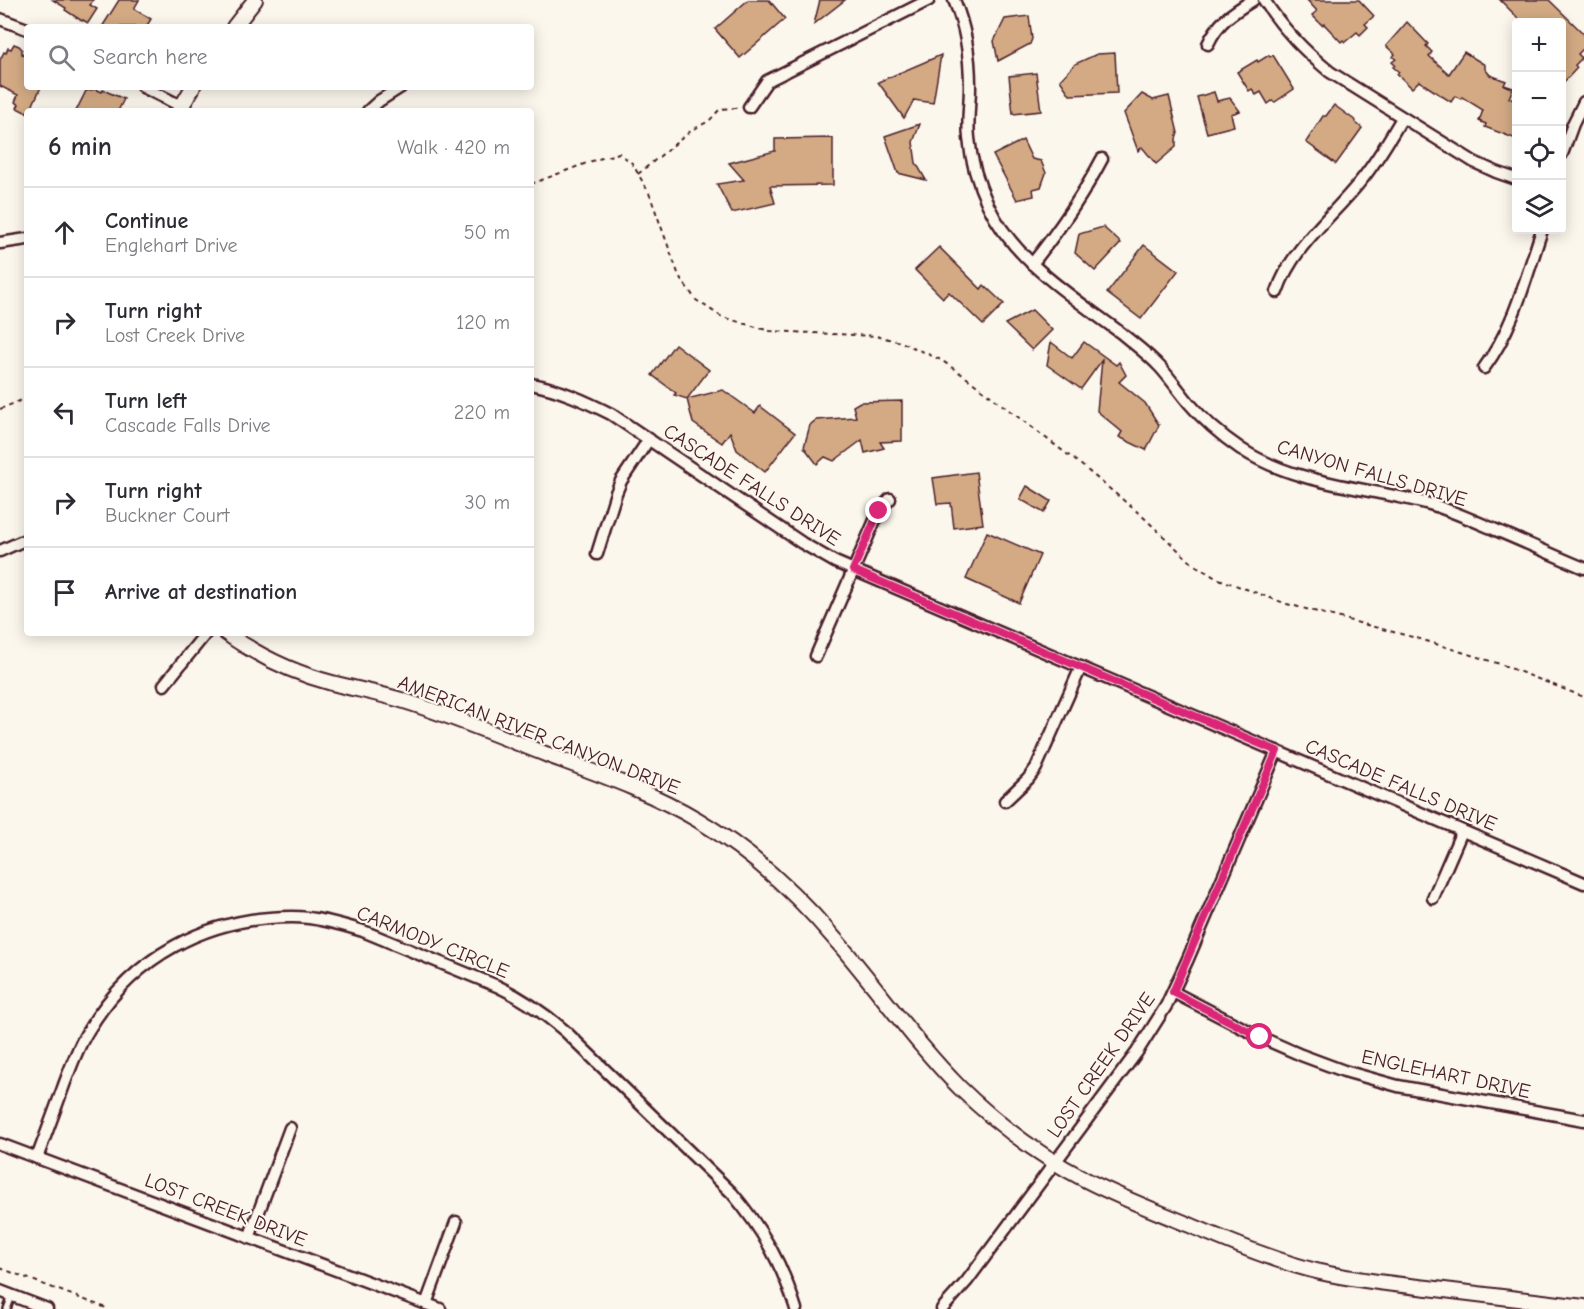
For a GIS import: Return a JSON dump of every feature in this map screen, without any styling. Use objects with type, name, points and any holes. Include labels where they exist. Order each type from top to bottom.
[{"type":"street","points":[[236,24],[255,0]]},
{"type":"street","points":[[749,107],[767,81],[929,0]]},
{"type":"street","name":"CANYON FALLS DRIVE","points":[[954,0],[966,38],[969,58],[968,119],[972,160],[981,189],[999,225],[1032,264],[1142,349],[1205,420],[1242,450],[1284,471],[1319,481],[1435,506],[1584,568]]},
{"type":"street","points":[[1208,44],[1218,26],[1252,0]]},
{"type":"street","points":[[1264,0],[1290,36],[1309,56],[1342,80],[1474,162],[1512,178]]},
{"type":"street","points":[[0,19],[24,28]]},
{"type":"street","points":[[148,90],[178,108]]},
{"type":"street","points":[[181,108],[191,90]]},
{"type":"street","points":[[371,108],[396,90]]},
{"type":"street","points":[[1566,143],[1584,102]]},
{"type":"street","points":[[1277,292],[1289,264],[1300,248],[1375,163],[1402,118]]},
{"type":"street","points":[[1032,264],[1060,230],[1102,159]]},
{"type":"street","points":[[1484,368],[1509,326],[1541,234]]},
{"type":"street","points":[[0,243],[24,239]]},
{"type":"street","name":"CASCADE FALLS DRIVE","points":[[534,385],[584,400],[611,414],[650,438],[802,543],[835,562],[1584,883]]},
{"type":"street","points":[[597,554],[621,481],[650,438]]},
{"type":"street","points":[[816,656],[879,511],[890,499]]},
{"type":"street","points":[[0,551],[24,540]]},
{"type":"street","points":[[164,685],[204,636]]},
{"type":"street","name":"AMERICAN RIVER CANYON DRIVE","points":[[230,636],[276,663],[297,672],[329,683],[398,699],[436,712],[634,788],[699,820],[751,856],[811,911],[960,1088],[1025,1143],[1087,1180],[1253,1252],[1322,1272],[1560,1307],[1584,1307]]},
{"type":"street","points":[[1005,801],[1036,768],[1081,667]]},
{"type":"street","name":"LOST CREEK DRIVE","points":[[947,1305],[1137,1052],[1173,992],[1277,751]]},
{"type":"street","points":[[1433,898],[1462,831]]},
{"type":"street","name":"CARMODY CIRCLE","points":[[37,1158],[86,1033],[99,1013],[130,977],[168,949],[189,938],[234,922],[258,918],[317,919],[363,931],[497,986],[544,1014],[565,1031],[750,1214],[774,1253],[789,1286],[796,1309]]},
{"type":"street","name":"ENGLEHART DRIVE","points":[[1173,992],[1260,1037],[1344,1071],[1398,1086],[1584,1120]]},
{"type":"street","points":[[249,1238],[290,1128]]},
{"type":"street","name":"LOST CREEK DRIVE","points":[[0,1144],[440,1309]]},
{"type":"street","points":[[426,1304],[456,1222]]},
{"type":"street","points":[[0,1291],[47,1309]]},
{"type":"street","points":[[947,1305],[959,1309]]},
{"type":"lane","points":[[7,1309],[12,1296]]},
{"type":"path","points":[[637,175],[684,136],[709,121],[720,109],[749,107]]},
{"type":"path","points":[[534,183],[619,153],[632,163],[649,193],[679,276],[696,300],[722,317],[770,331],[876,336],[901,342],[941,360],[963,375],[1080,464],[1141,515],[1192,564],[1216,578],[1287,604],[1420,639],[1500,664],[1584,697]]},
{"type":"path","points":[[0,409],[24,399]]},
{"type":"path","points":[[0,1268],[110,1309]]},
{"type":"building","points":[[53,0],[93,0],[90,5],[97,9],[88,23]]},
{"type":"building","points":[[119,0],[139,0],[134,9],[151,19],[148,24],[104,24]]},
{"type":"building","points":[[748,0],[769,0],[785,19],[740,58],[715,29]]},
{"type":"building","points":[[820,0],[845,0],[814,24]]},
{"type":"building","points":[[1307,0],[1359,0],[1374,16],[1365,24],[1368,27],[1360,35],[1357,32],[1345,42],[1343,40],[1341,42],[1312,15],[1317,11]]},
{"type":"building","points":[[1500,0],[1549,0],[1584,34],[1584,48],[1578,54],[1582,58],[1575,65],[1577,68],[1566,80],[1566,18],[1518,18]]},
{"type":"building","points":[[1029,16],[1032,39],[1030,44],[998,61],[994,41],[1005,19]]},
{"type":"building","points":[[1407,22],[1428,44],[1426,46],[1432,52],[1429,56],[1449,74],[1464,52],[1485,65],[1490,75],[1506,81],[1504,85],[1512,88],[1509,98],[1512,99],[1512,137],[1485,127],[1486,124],[1479,121],[1483,110],[1462,97],[1461,99],[1455,96],[1451,102],[1419,81],[1412,88],[1397,74],[1399,72],[1393,67],[1395,65],[1392,62],[1396,59],[1393,57],[1395,54],[1386,46]]},
{"type":"building","points":[[14,44],[19,46],[24,55],[24,90],[40,90],[31,108],[24,108],[24,112],[17,108],[19,104],[15,102],[18,95],[0,86],[0,60],[8,48],[11,49]]},
{"type":"building","points":[[1115,53],[1117,93],[1070,95],[1060,80],[1075,64],[1097,54]]},
{"type":"building","points":[[941,55],[933,103],[914,100],[904,118],[878,82]]},
{"type":"building","points":[[1269,55],[1270,57],[1273,55],[1294,89],[1268,104],[1261,92],[1256,95],[1252,89],[1249,91],[1237,72]]},
{"type":"building","points":[[1036,73],[1041,111],[1013,114],[1009,76]]},
{"type":"building","points":[[103,90],[124,99],[120,108],[78,108],[86,91],[102,92]]},
{"type":"building","points":[[1214,92],[1217,101],[1230,98],[1240,111],[1231,114],[1234,126],[1207,133],[1197,97]]},
{"type":"building","points":[[1142,94],[1153,100],[1169,96],[1178,133],[1176,147],[1156,164],[1142,147],[1138,151],[1124,113]]},
{"type":"building","points":[[1334,105],[1362,128],[1336,164],[1306,142],[1323,116],[1326,116]]},
{"type":"building","points":[[920,124],[913,142],[916,163],[926,180],[898,173],[885,136]]},
{"type":"building","points":[[833,138],[833,185],[770,186],[775,203],[732,213],[717,184],[744,180],[729,163],[775,151],[775,139]]},
{"type":"building","points":[[1023,140],[1032,159],[1041,161],[1046,173],[1041,187],[1033,189],[1034,196],[1017,200],[993,155]]},
{"type":"building","points":[[1103,227],[1121,243],[1095,271],[1075,253],[1079,234]]},
{"type":"building","points":[[1144,245],[1178,271],[1141,319],[1107,293]]},
{"type":"building","points":[[939,247],[981,289],[984,285],[1004,304],[983,325],[949,292],[943,298],[915,270]]},
{"type":"building","points":[[1032,310],[1052,330],[1032,350],[1005,324]]},
{"type":"building","points":[[1051,342],[1072,358],[1084,342],[1116,365],[1119,362],[1126,375],[1119,382],[1145,403],[1159,425],[1146,450],[1119,437],[1122,432],[1097,411],[1102,360],[1081,389],[1047,365]]},
{"type":"building","points":[[675,344],[709,370],[687,399],[674,395],[676,393],[652,375]]},
{"type":"building","points":[[723,390],[755,413],[760,406],[795,433],[765,472],[737,450],[730,432],[722,443],[693,423],[687,399]]},
{"type":"building","points":[[902,401],[902,441],[880,442],[884,448],[865,453],[862,440],[834,461],[825,457],[817,464],[804,447],[810,425],[816,420],[856,417],[853,406],[860,402]]},
{"type":"building","points":[[976,472],[983,524],[954,528],[951,503],[937,504],[933,478]]},
{"type":"building","points":[[1027,486],[1051,501],[1044,513],[1020,499]]},
{"type":"building","points":[[987,532],[1040,555],[1019,603],[966,579]]},
{"type":"route","points":[[879,511],[853,570],[1277,751],[1173,992],[1260,1037]]}]
